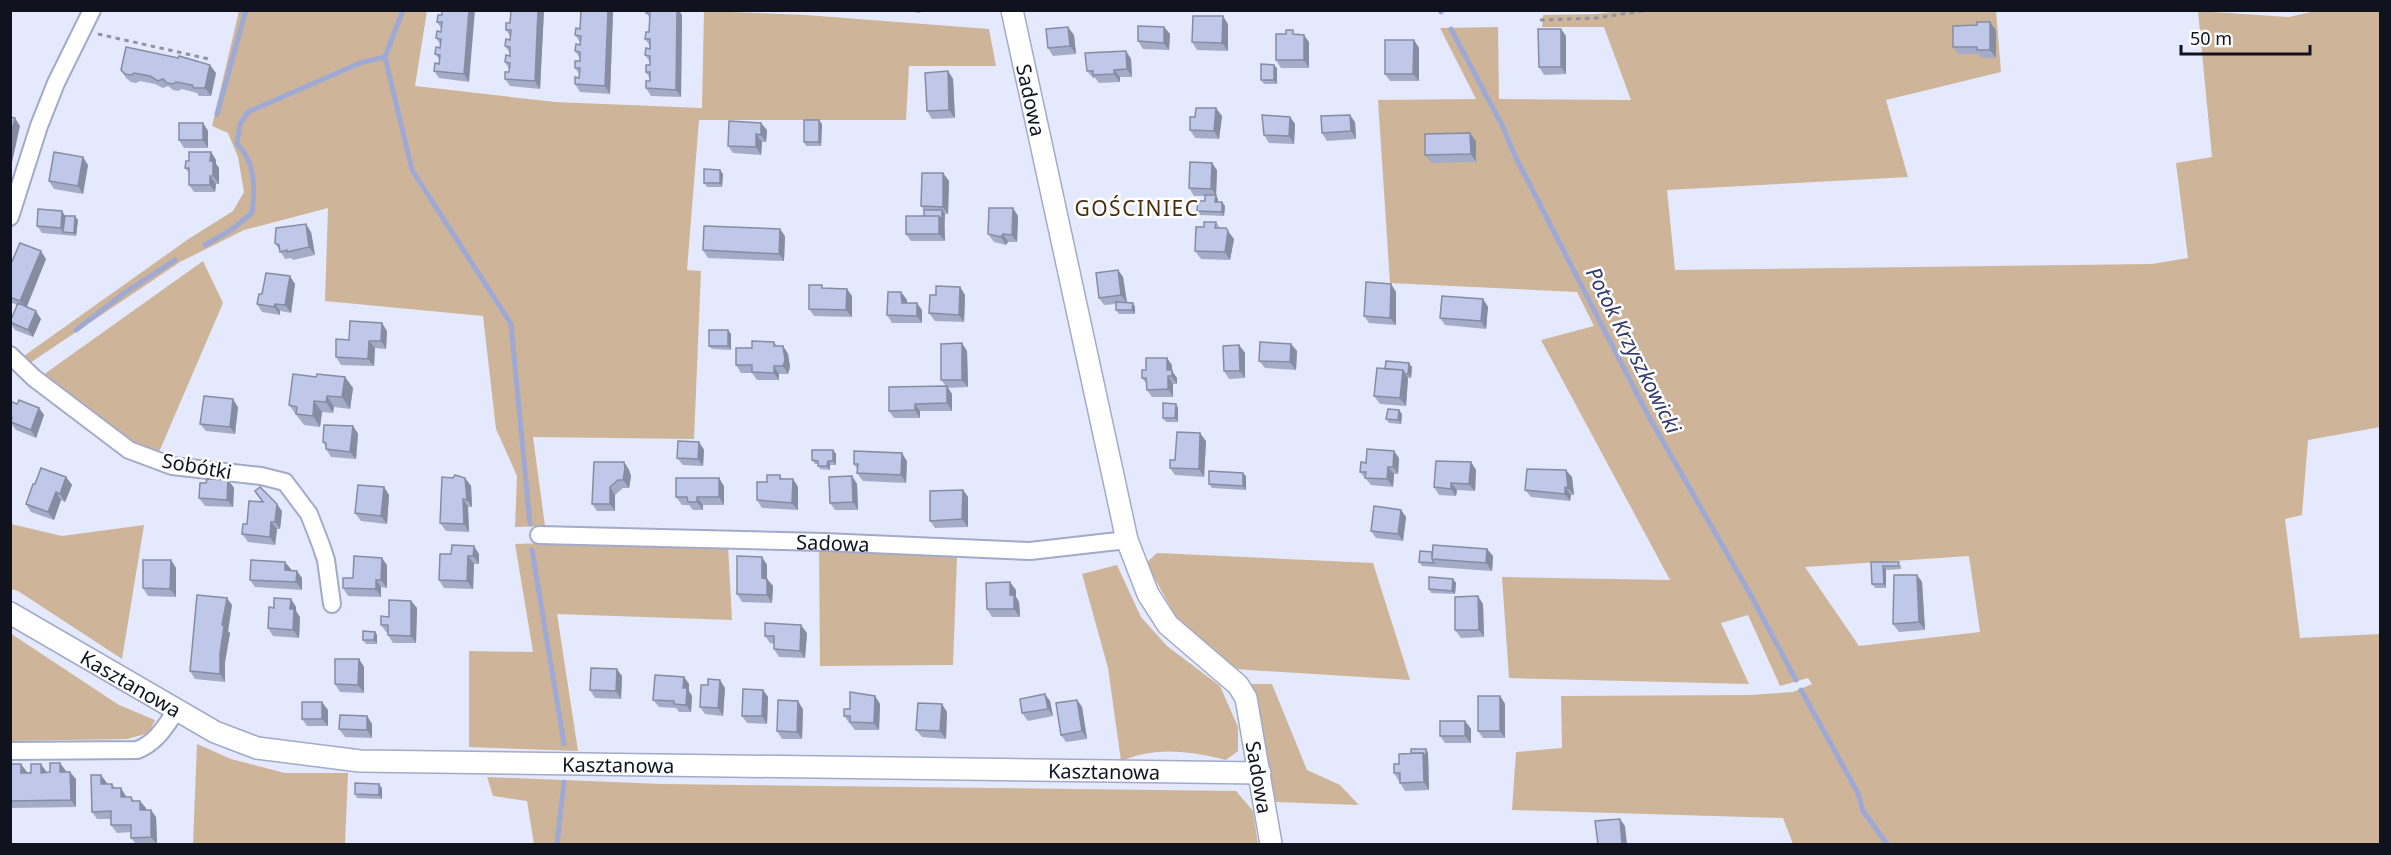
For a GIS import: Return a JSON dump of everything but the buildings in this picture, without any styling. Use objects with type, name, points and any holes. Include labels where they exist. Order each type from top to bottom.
[{"type":"street","points":[[10,218],[43,115],[92,10]]},
{"type":"street","name":"Sadowa","points":[[1012,10],[1127,540],[1148,594],[1168,625],[1238,685],[1246,698],[1271,844]]},
{"type":"street","name":"Sobótki","points":[[10,355],[34,378],[129,450],[172,466],[261,476],[285,482],[309,514],[321,545],[326,560],[332,604]]},
{"type":"street","name":"Sadowa","points":[[539,535],[757,540],[1030,551],[1127,540]]},
{"type":"street","name":"Kasztanowa","points":[[10,613],[176,711],[215,732],[257,748],[360,761],[1260,773]]},
{"type":"street","points":[[10,751],[137,750],[148,746],[156,739],[176,711]]},
{"type":"path","points":[[1540,20],[1596,18],[1649,10]]},
{"type":"path","points":[[82,31],[209,59]]},
{"type":"shaded area","points":[[1626,10],[2000,11],[1996,11],[2001,72],[1886,100],[1908,177],[1667,190],[1675,270],[2152,264],[2188,258],[2176,163],[2212,157],[2198,11],[2289,17],[2315,11],[2380,11],[2380,427],[2308,440],[2302,515],[2285,519],[2300,638],[2380,634],[2380,844],[1793,844],[1783,818],[1512,810],[1516,752],[1562,748],[1561,696],[1749,695],[1793,692],[1812,684],[1808,678],[1780,686],[1748,615],[1721,623],[1749,684],[1509,678],[1502,577],[1670,580],[1541,340],[1594,326],[1577,292],[1390,283],[1378,100],[1476,99],[1440,28],[1498,27],[1499,99],[1631,100],[1604,27],[1542,27],[1543,15],[1596,14]],"holes":[[[1969,556],[1980,632],[1859,646],[1805,567]]]},
{"type":"shaded area","points":[[239,11],[427,11],[415,86],[555,102],[702,108],[704,11],[806,15],[989,29],[996,66],[909,66],[906,120],[699,120],[687,270],[701,271],[694,439],[533,437],[545,526],[515,527],[517,476],[496,429],[483,316],[325,301],[328,208],[244,230],[180,262],[30,363],[21,358],[187,240],[233,211],[244,192],[238,157],[228,133],[212,126]]},
{"type":"shaded area","points":[[203,261],[223,303],[159,452],[132,441],[43,375]]},
{"type":"shaded area","points":[[11,524],[62,536],[144,525],[122,659],[18,591],[11,589]]},
{"type":"shaded area","points":[[515,544],[728,546],[732,620],[557,614],[578,751],[469,747],[469,651],[533,652]]},
{"type":"shaded area","points":[[819,550],[957,557],[953,665],[820,666]]},
{"type":"shaded area","points":[[1157,553],[1373,563],[1410,680],[1234,669],[1180,624],[1146,563]]},
{"type":"shaded area","points":[[1117,565],[1141,617],[1167,646],[1220,686],[1238,727],[1238,751],[1226,760],[1187,752],[1160,752],[1134,756],[1121,761],[1108,668],[1082,574]]},
{"type":"shaded area","points":[[10,633],[119,705],[155,720],[149,733],[127,739],[11,741]]},
{"type":"shaded area","points":[[1248,684],[1272,684],[1307,770],[1340,785],[1359,805],[1275,802],[1266,750]]},
{"type":"shaded area","points":[[197,744],[231,759],[285,773],[348,773],[345,844],[193,844]]},
{"type":"shaded area","points":[[487,777],[662,784],[1236,791],[1253,811],[1258,844],[534,844],[527,801],[493,796]]},
{"type":"waterway","points":[[217,114],[246,10]]},
{"type":"waterway","points":[[403,10],[385,57],[412,170],[511,324],[530,524]]},
{"type":"waterway","name":"Potok Krzyszkowicki","points":[[1451,29],[1649,417],[1749,592],[1796,680]]},
{"type":"waterway","points":[[205,245],[231,230],[252,213],[253,176],[248,159],[237,144],[240,124],[248,112],[360,63],[385,57]]},
{"type":"waterway","points":[[76,330],[123,294],[175,260]]},
{"type":"waterway","points":[[532,550],[564,744]]},
{"type":"waterway","name":"Potok Krzyszkowicki","points":[[1801,690],[1858,793],[1863,811],[1887,844]]},
{"type":"waterway","points":[[557,844],[564,782]]},
{"type":"district","name":"GOŚCINIEC","points":[[1137,208]]}]
